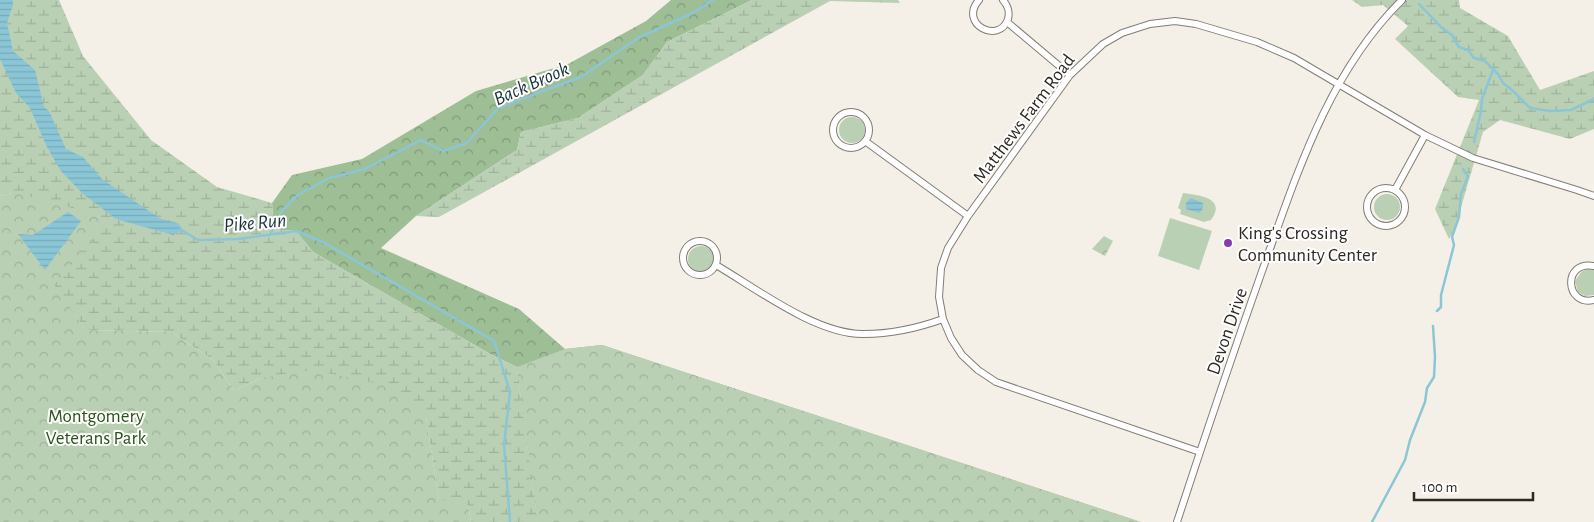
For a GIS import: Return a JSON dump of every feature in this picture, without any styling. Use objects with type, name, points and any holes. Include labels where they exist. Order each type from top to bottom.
[{"type":"street","points":[[979,0],[973,14],[978,25],[987,31],[999,30],[1007,22],[1009,10],[1003,0]]},
{"type":"street","name":"Devon Drive","points":[[1177,522],[1253,297],[1307,147],[1338,84],[1370,38],[1402,0]]},
{"type":"street","name":"Matthews Farm Road","points":[[1200,452],[1008,388],[996,382],[978,370],[962,355],[950,338],[943,319],[939,297],[941,268],[948,248],[968,216],[1070,75],[1103,44],[1122,33],[1150,24],[1175,21],[1196,24],[1273,48],[1294,58],[1425,136],[1473,158],[1594,196]]},
{"type":"street","points":[[1007,22],[1070,75]]},
{"type":"street","points":[[848,112],[860,114],[868,123],[869,129],[865,141],[856,147],[844,147],[839,144],[835,139],[832,128],[837,118],[848,112]]},
{"type":"street","points":[[1395,190],[1425,136]]},
{"type":"street","points":[[865,141],[968,216]]},
{"type":"street","points":[[1381,189],[1395,190],[1402,198],[1404,204],[1403,215],[1394,224],[1377,223],[1369,214],[1368,202],[1371,196],[1381,189]]},
{"type":"street","points":[[704,241],[714,248],[717,253],[716,265],[714,269],[704,275],[694,274],[689,271],[684,262],[684,251],[693,243],[704,241]]},
{"type":"street","points":[[716,265],[804,318],[827,328],[864,334],[901,331],[943,319]]},
{"type":"street","points":[[1594,266],[1588,265],[1577,269],[1570,284],[1575,295],[1579,298],[1585,301],[1594,300]]},
{"type":"green space","points":[[0,0],[59,0],[83,56],[151,140],[217,187],[272,203],[274,229],[296,231],[313,252],[490,354],[517,367],[538,522],[471,522],[468,505],[439,501],[426,417],[261,378],[234,391],[213,360],[171,332],[86,330],[53,285],[12,193],[0,196]]},
{"type":"green space","points":[[671,0],[752,0],[667,42],[643,75],[578,118],[521,132],[517,150],[416,216],[381,248],[519,309],[565,349],[602,345],[1141,522],[538,522],[517,367],[490,354],[313,252],[296,231],[274,229],[272,203],[292,175],[362,159],[476,91],[568,64],[646,21]]},
{"type":"green space","points":[[752,0],[898,0],[900,3],[830,1],[439,217],[416,216],[517,150],[521,132],[578,118],[643,75],[667,42]]},
{"type":"green space","points":[[1352,0],[1459,0],[1460,8],[1508,36],[1540,90],[1594,71],[1594,129],[1570,139],[1500,120],[1483,132],[1455,228],[1449,239],[1435,209],[1479,100],[1458,97],[1395,39],[1408,26],[1383,5],[1362,7]]},
{"type":"green space","points":[[852,117],[862,120],[865,130],[862,140],[852,143],[842,140],[839,130],[842,120]]},
{"type":"green space","name":"Montgomery Veterans Park","points":[[12,193],[53,201],[110,222],[54,285],[86,330],[171,332],[213,360],[234,391],[261,378],[312,370],[395,387],[426,417],[439,500],[468,505],[471,522],[0,522],[0,196]]},
{"type":"green space","points":[[1183,193],[1203,197],[1213,202],[1216,207],[1211,220],[1204,222],[1180,214],[1181,210],[1178,208]]},
{"type":"green space","points":[[1387,194],[1397,197],[1400,207],[1397,217],[1387,220],[1377,217],[1374,207],[1377,197]]},
{"type":"green space","points":[[1170,218],[1212,231],[1199,270],[1158,256]]},
{"type":"green space","points":[[1104,236],[1113,241],[1105,256],[1092,249]]},
{"type":"green space","points":[[701,246],[710,250],[714,259],[710,268],[701,272],[692,268],[688,259],[692,250]]},
{"type":"green space","points":[[1594,270],[1594,295],[1585,296],[1578,292],[1575,281],[1582,271]]},
{"type":"green space","points":[[602,345],[1141,522],[538,522],[517,367],[565,349]]},
{"type":"water","points":[[0,0],[13,0],[7,23],[13,51],[35,70],[44,107],[49,111],[66,149],[83,157],[102,179],[161,219],[178,223],[183,230],[173,235],[116,219],[83,194],[61,171],[47,147],[30,108],[16,93],[0,59]]},
{"type":"water","points":[[1191,198],[1203,203],[1200,213],[1186,209],[1186,203]]},
{"type":"water","points":[[68,212],[81,221],[45,270],[18,234],[33,235]]},
{"type":"waterway","name":"Back Brook","points":[[270,235],[281,212],[298,195],[329,178],[365,169],[421,140],[443,151],[467,143],[498,108],[581,77],[638,38],[693,13],[713,0]]},
{"type":"waterway","points":[[1419,4],[1442,28],[1452,35],[1459,47],[1468,50],[1474,58],[1485,61],[1498,74],[1503,83],[1530,108],[1550,111],[1571,110],[1594,99]]},
{"type":"waterway","points":[[1474,142],[1482,99],[1493,70]]},
{"type":"waterway","points":[[1437,311],[1441,307],[1441,295],[1454,245],[1452,237],[1459,217],[1461,194],[1468,176],[1463,169]]},
{"type":"waterway","name":"Pike Run","points":[[180,229],[198,240],[238,239],[296,231],[323,242],[494,341],[510,392],[504,445],[510,522]]},
{"type":"waterway","points":[[1372,522],[1405,460],[1410,440],[1425,402],[1427,388],[1434,377],[1433,326]]},
{"type":"place","name":"King's Crossing Community Center","points":[[1228,243]]}]
